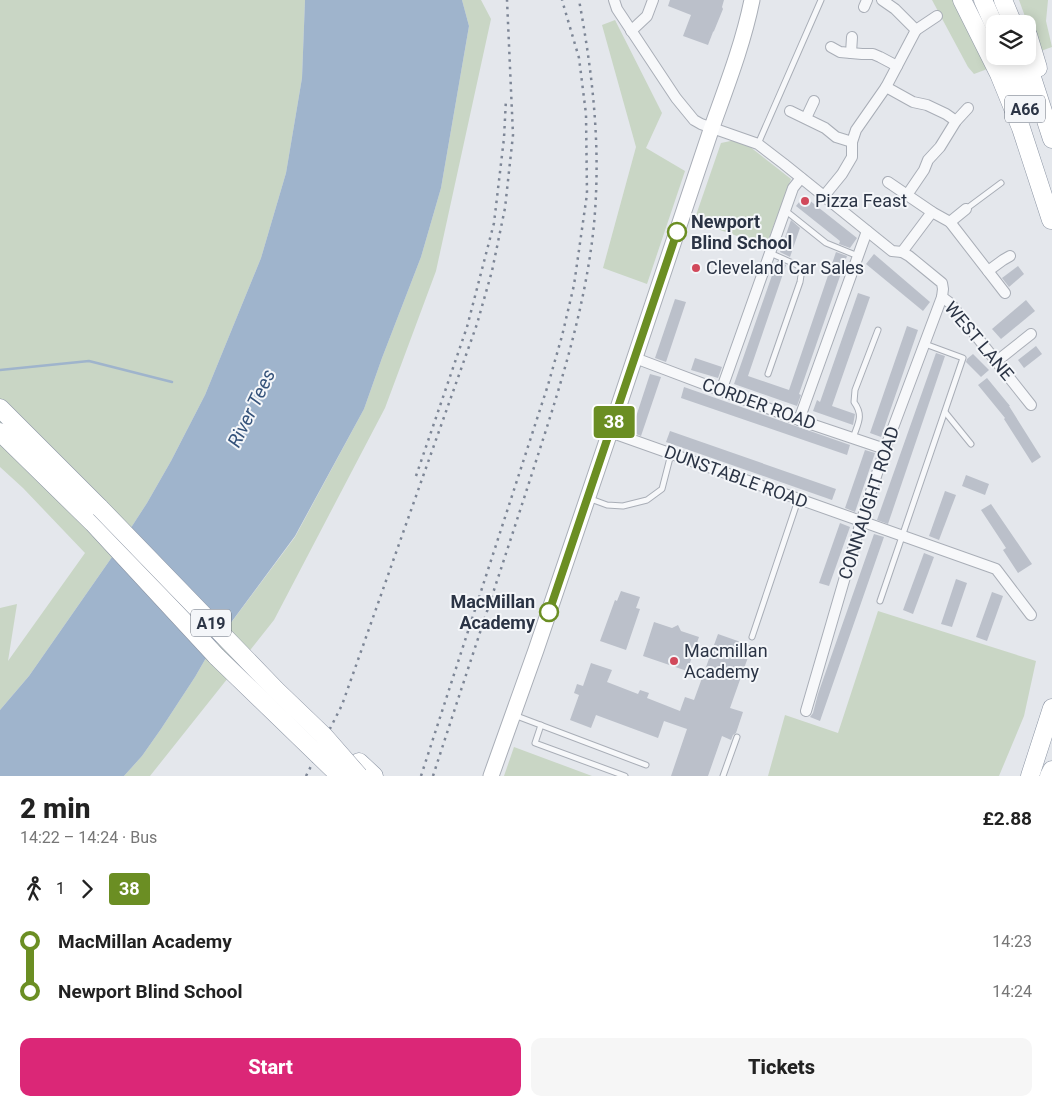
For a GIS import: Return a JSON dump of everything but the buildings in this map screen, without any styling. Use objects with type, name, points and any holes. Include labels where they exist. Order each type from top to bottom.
[{"type":"highway","points":[[962,0],[999,74],[1021,128],[1051,223]]},
{"type":"highway","points":[[983,0],[990,15]]},
{"type":"highway","points":[[1002,0],[1008,15]]},
{"type":"highway","points":[[1015,0],[1021,15]]},
{"type":"highway","name":"A66","points":[[1036,62],[1052,116]]},
{"type":"highway","name":"A66","points":[[1010,65],[1027,114],[1040,164],[1051,223]]},
{"type":"highway","name":"A66","points":[[1028,65],[1052,139]]},
{"type":"highway","name":"A19","points":[[0,408],[100,508],[276,690],[324,736],[359,776]]},
{"type":"highway","name":"A19","points":[[0,432],[93,523],[217,657],[340,776]]},
{"type":"highway","points":[[1026,776],[1033,768],[1052,708]]},
{"type":"highway","points":[[324,736],[359,762],[374,776]]},
{"type":"highway","points":[[1049,776],[1052,770]]},
{"type":"main road","points":[[491,776],[588,498],[732,72],[752,0]]},
{"type":"street","name":"WEST LANE","points":[[614,0],[617,9],[631,31],[676,98],[694,120],[758,144],[892,251],[902,252],[942,282],[942,297],[950,303],[1031,405]]},
{"type":"street","points":[[631,31],[647,16],[653,0]]},
{"type":"street","points":[[882,0],[895,9],[916,30]]},
{"type":"street","points":[[824,196],[842,174],[852,157],[852,142],[856,130],[886,87],[916,30],[937,16]]},
{"type":"street","points":[[851,53],[852,36]]},
{"type":"street","points":[[830,47],[840,52],[873,54],[897,66]]},
{"type":"street","points":[[886,87],[913,102],[927,105],[946,114],[956,121]]},
{"type":"street","points":[[806,118],[814,102]]},
{"type":"street","points":[[907,196],[924,170],[928,160],[940,148],[956,121],[968,108]]},
{"type":"street","points":[[790,111],[825,128],[836,137],[852,142]]},
{"type":"street","points":[[721,391],[793,188],[801,178]]},
{"type":"street","points":[[888,182],[950,222],[1005,293]]},
{"type":"street","points":[[950,222],[966,210]]},
{"type":"street","points":[[902,252],[932,212]]},
{"type":"street","points":[[799,420],[867,231]]},
{"type":"street","points":[[988,271],[1010,256]]},
{"type":"street","name":"CONNAUGHT ROAD","points":[[806,711],[861,522],[885,449],[942,297]]},
{"type":"street","points":[[997,361],[1031,334]]},
{"type":"street","name":"CORDER ROAD","points":[[635,358],[799,420],[885,449]]},
{"type":"street","name":"DUNSTABLE ROAD","points":[[610,432],[996,569],[1031,615]]},
{"type":"lane","points":[[758,144],[821,0]]},
{"type":"lane","points":[[966,210],[1001,183]]},
{"type":"lane","points":[[785,210],[826,243],[858,256]]},
{"type":"lane","points":[[768,374],[800,282],[802,269],[770,253]]},
{"type":"lane","points":[[853,438],[860,419],[860,411],[854,402],[856,390],[878,330]]},
{"type":"lane","points":[[880,601],[963,358],[925,344]]},
{"type":"lane","points":[[945,412],[971,444]]},
{"type":"lane","points":[[588,498],[607,505],[623,506],[646,500],[662,489],[671,454]]},
{"type":"lane","points":[[752,637],[798,500]]},
{"type":"lane","points":[[513,715],[646,765]]},
{"type":"lane","points":[[541,725],[535,743],[625,776]]},
{"type":"lane","points":[[723,776],[737,737]]},
{"type":"green space","points":[[0,0],[305,0],[302,78],[286,173],[261,258],[205,395],[147,503],[112,557],[29,676],[0,710],[0,608],[17,604],[8,661],[85,553],[23,488],[0,467]]},
{"type":"green space","points":[[462,0],[481,0],[491,19],[436,271],[385,408],[274,620],[150,776],[124,776],[142,756],[195,677],[210,651],[295,537],[364,409],[421,257],[441,188],[469,26]]},
{"type":"green space","points":[[932,0],[958,0],[986,60],[986,65],[989,65],[990,68],[974,74],[968,67]]},
{"type":"green space","points":[[1019,0],[1048,0],[1046,21],[1052,47],[1038,52],[1036,47],[1036,15],[1024,15]]},
{"type":"green space","points":[[615,20],[662,113],[646,148],[685,171],[647,284],[603,268],[636,147],[602,25]]},
{"type":"green space","points":[[740,139],[791,179],[766,246],[694,221],[721,143]]},
{"type":"green space","points":[[878,611],[1036,661],[1024,716],[999,776],[768,776],[785,715],[838,733]]},
{"type":"green space","points":[[514,747],[592,776],[504,776]]},
{"type":"water","name":"River Tees","points":[[305,0],[462,0],[469,26],[441,188],[421,257],[364,409],[295,536],[210,651],[195,677],[142,756],[124,776],[0,776],[0,710],[29,676],[112,557],[147,503],[205,395],[261,258],[286,173],[302,78]]},
{"type":"waterway","points":[[0,370],[89,361],[172,382]]},
{"type":"railway","points":[[306,776],[342,705],[477,324],[492,271],[505,208],[513,135],[507,0]]},
{"type":"railway","points":[[421,776],[548,385],[574,285],[587,194],[586,114],[579,58],[562,0]]},
{"type":"railway","points":[[433,776],[548,424],[568,358],[584,292],[594,224],[597,167],[592,84],[579,0]]},
{"type":"railway","points":[[416,476],[467,327],[494,223],[504,138],[506,99]]},
{"type":"bus line","name":"38","points":[[549,612],[677,232]]},
{"type":"place","name":"Pizza Feast","points":[[805,201]]},
{"type":"place","name":"Newport Blind School","points":[[677,232]]},
{"type":"place","name":"Cleveland Car Sales","points":[[696,268]]},
{"type":"place","name":"MacMillan Academy","points":[[549,612]]},
{"type":"place","name":"Macmillan Academy","points":[[674,661]]}]
